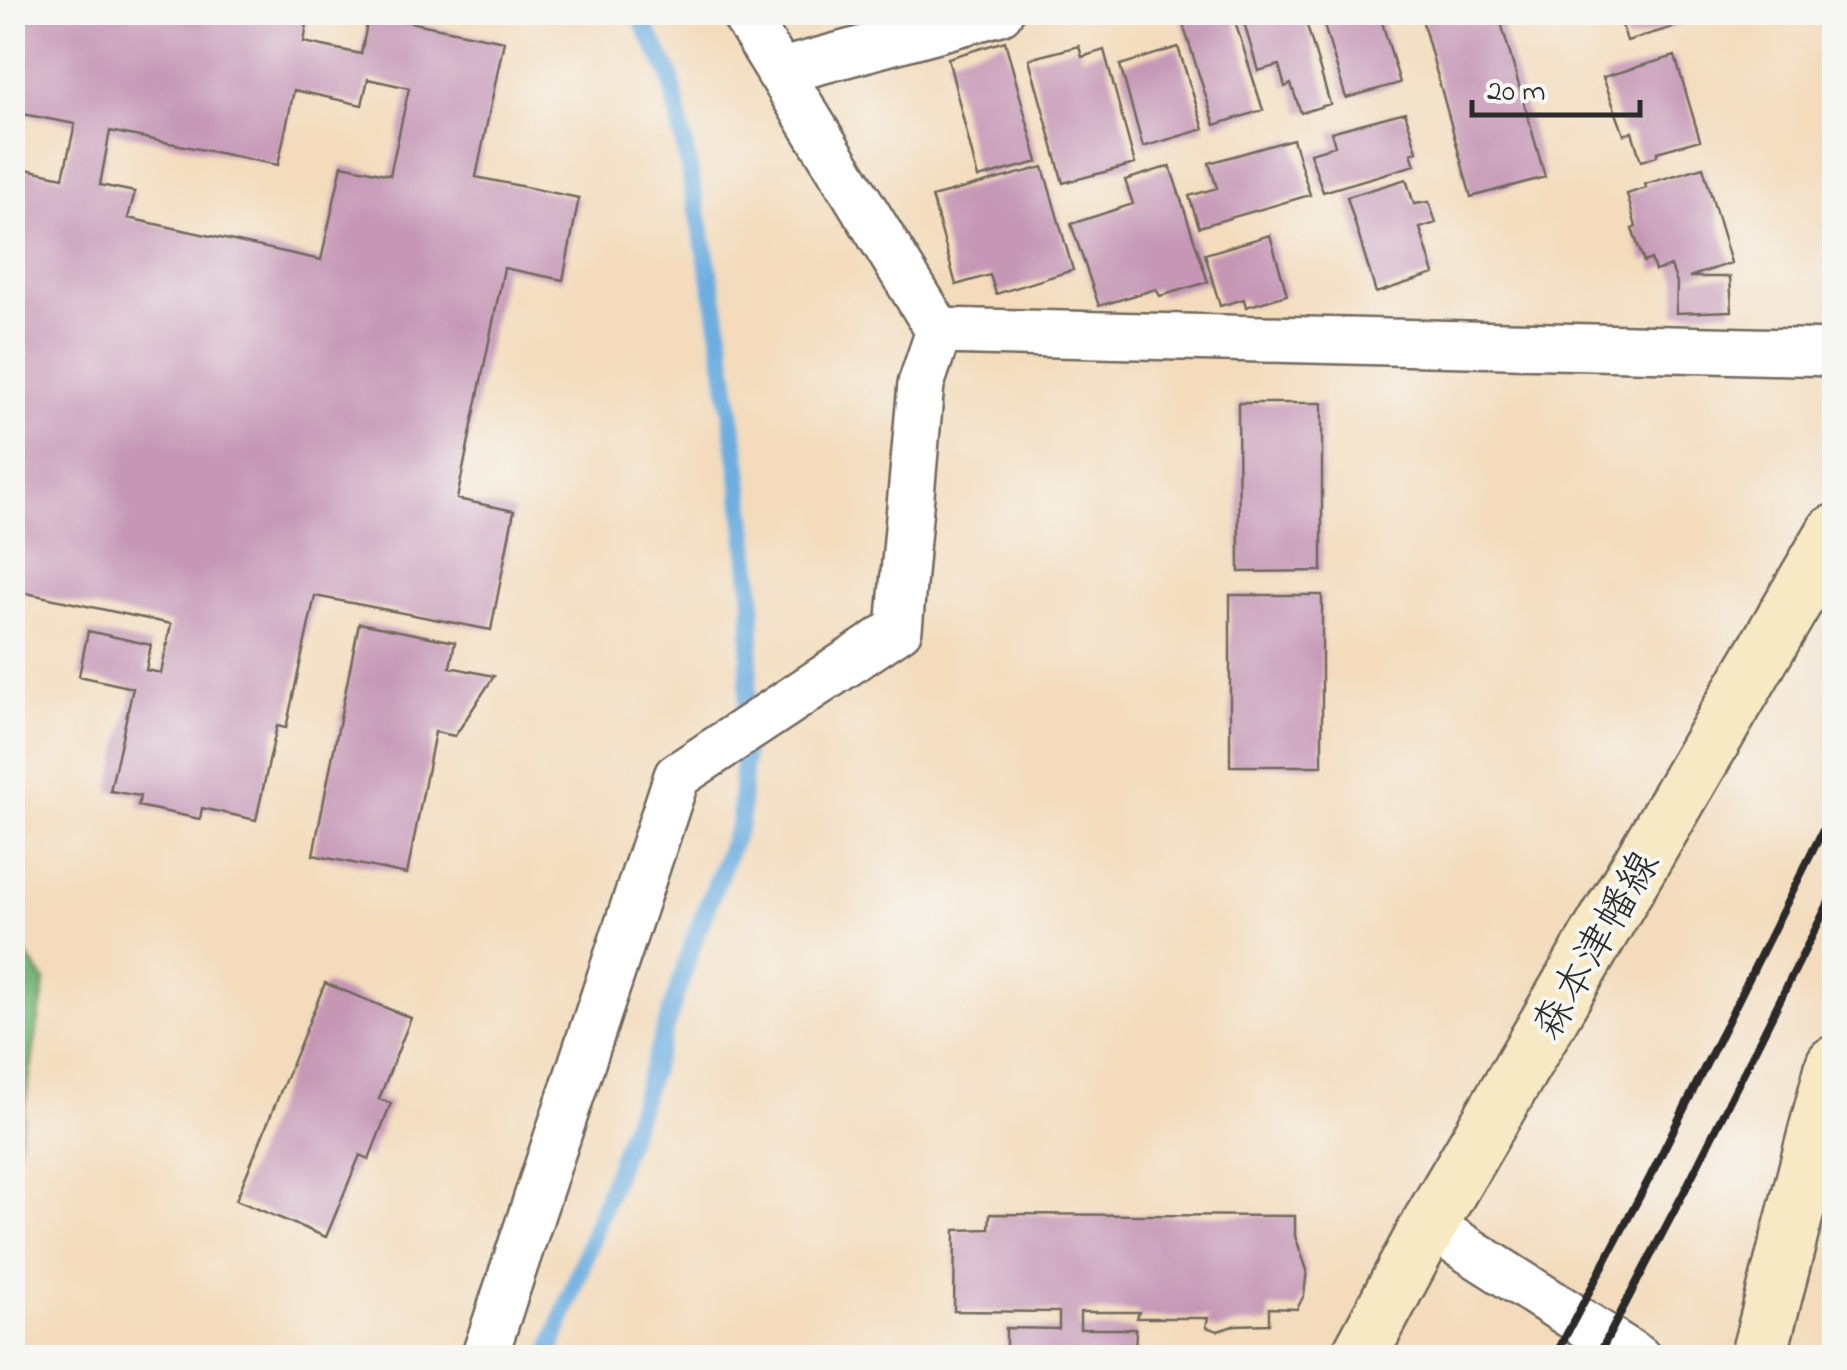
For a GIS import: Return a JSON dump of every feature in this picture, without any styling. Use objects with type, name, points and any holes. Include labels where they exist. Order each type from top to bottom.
[{"type":"main road","name":"森本津幡線","points":[[1358,1358],[1429,1225],[1834,534]]},
{"type":"main road","points":[[1758,1358],[1834,1064]]},
{"type":"street","points":[[742,12],[939,330]]},
{"type":"street","points":[[780,72],[1000,12]]},
{"type":"street","points":[[939,330],[1834,352]]},
{"type":"street","points":[[484,1358],[677,776],[899,629],[921,384],[939,330]]},
{"type":"street","points":[[1429,1225],[1638,1358]]},
{"type":"green space","points":[[13,936],[45,981],[13,1179]]},
{"type":"building","points":[[12,12],[309,12],[304,42],[361,54],[369,14],[504,41],[476,177],[579,198],[563,280],[504,268],[457,499],[514,511],[491,630],[315,596],[286,728],[277,726],[256,820],[202,808],[200,819],[138,806],[140,796],[110,791],[133,688],[79,676],[88,631],[151,645],[146,670],[161,673],[171,624],[12,590],[12,166],[63,177],[75,124],[12,112]],"holes":[[[368,79],[409,88],[390,175],[342,165],[321,260],[128,218],[135,192],[100,185],[110,131],[278,165],[294,90],[362,105]]]},
{"type":"building","points":[[1179,12],[1202,12],[1203,17],[1232,12],[1263,110],[1215,125]]},
{"type":"building","points":[[1241,12],[1304,15],[1330,104],[1301,113],[1291,84],[1285,87],[1279,65],[1258,71]]},
{"type":"building","points":[[1320,12],[1379,12],[1400,83],[1346,98]]},
{"type":"building","points":[[1420,12],[1498,12],[1545,177],[1471,197]]},
{"type":"building","points":[[1618,12],[1673,12],[1677,26],[1627,41]]},
{"type":"building","points":[[1005,41],[1038,162],[978,178],[948,58]]},
{"type":"building","points":[[1079,46],[1082,57],[1104,50],[1135,164],[1063,183],[1029,59]]},
{"type":"building","points":[[1178,47],[1204,129],[1143,147],[1120,65]]},
{"type":"building","points":[[1675,56],[1700,140],[1657,152],[1657,156],[1641,161],[1632,132],[1624,135],[1603,77]]},
{"type":"building","points":[[1405,112],[1417,151],[1411,153],[1415,165],[1323,192],[1310,153],[1335,146],[1331,132]]},
{"type":"building","points":[[1293,139],[1310,195],[1199,227],[1189,196],[1217,188],[1209,163]]},
{"type":"building","points":[[1170,166],[1208,282],[1160,296],[1156,289],[1099,306],[1071,224],[1133,204],[1125,180]]},
{"type":"building","points":[[1043,167],[1073,270],[996,294],[990,275],[956,285],[932,197]]},
{"type":"building","points":[[1703,167],[1731,263],[1689,277],[1730,277],[1732,311],[1676,313],[1677,283],[1671,266],[1655,271],[1651,259],[1644,262],[1632,229],[1636,227],[1627,194],[1646,188],[1645,184]]},
{"type":"building","points":[[1406,179],[1414,204],[1429,202],[1436,223],[1420,228],[1434,274],[1376,293],[1347,197]]},
{"type":"building","points":[[1270,235],[1287,295],[1246,307],[1244,299],[1220,306],[1205,254]]},
{"type":"building","points":[[1238,403],[1322,403],[1322,571],[1239,572]]},
{"type":"building","points":[[1230,595],[1322,595],[1322,766],[1230,766]]},
{"type":"building","points":[[359,623],[455,642],[450,667],[494,676],[455,736],[435,732],[407,874],[313,855]]},
{"type":"building","points":[[325,983],[411,1018],[379,1099],[391,1103],[369,1159],[360,1155],[326,1237],[236,1200]]},
{"type":"building","points":[[990,1214],[1295,1216],[1295,1236],[1307,1270],[1304,1295],[1297,1309],[1269,1308],[1269,1324],[1236,1325],[1218,1331],[1206,1327],[1208,1318],[1137,1318],[1139,1312],[1080,1312],[1080,1329],[1136,1329],[1135,1358],[1006,1358],[1006,1328],[1059,1329],[1059,1312],[954,1311],[955,1230],[989,1229]]},
{"type":"waterway","points":[[548,1358],[641,1102],[695,937],[740,823],[753,600],[739,468],[717,311],[670,74],[637,12]]},
{"type":"railway","points":[[1554,1358],[1650,1177],[1834,808]]},
{"type":"railway","points":[[1597,1358],[1834,892]]}]
